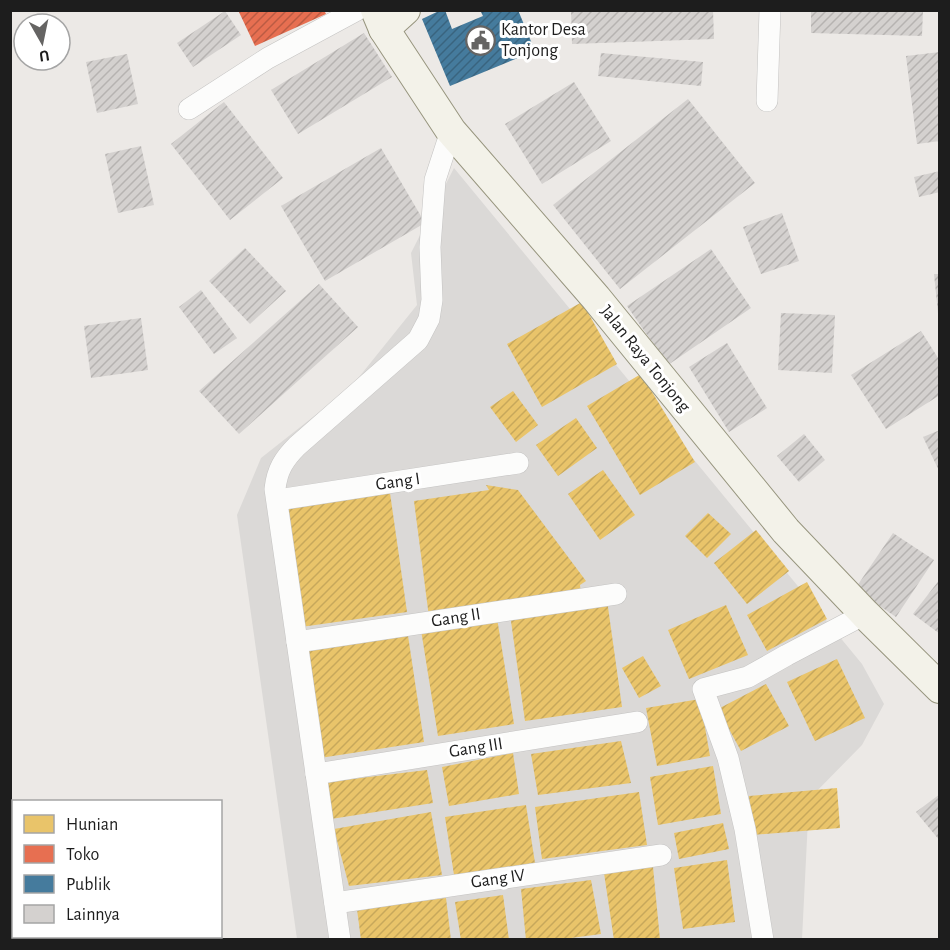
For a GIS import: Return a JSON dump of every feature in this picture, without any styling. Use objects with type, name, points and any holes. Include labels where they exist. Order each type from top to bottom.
[{"type":"main road","name":"Jalan Raya Tonjong","points":[[388,17],[451,131],[596,298],[786,531],[939,688]]},
{"type":"street","points":[[189,109],[268,57],[357,10]]},
{"type":"street","points":[[767,100],[770,10]]},
{"type":"street","points":[[340,939],[275,489],[277,474],[284,460],[418,340],[429,319],[432,300],[430,247],[435,180],[451,131]]},
{"type":"street","name":"Gang I","points":[[278,500],[518,463]]},
{"type":"street","name":"Gang II","points":[[297,642],[616,594]]},
{"type":"street","points":[[763,939],[745,829],[728,758],[703,689],[748,677],[865,614]]},
{"type":"street","name":"Gang III","points":[[316,774],[637,722]]},
{"type":"street","name":"Gang IV","points":[[335,903],[661,855]]},
{"type":"shaded area","points":[[454,168],[862,664],[884,704],[862,745],[809,799],[802,939],[297,939],[237,515],[261,458],[351,387],[417,305],[411,253]]},
{"type":"building: Hunian","points":[[582,302],[617,364],[542,407],[507,344]]},
{"type":"building: Hunian","points":[[641,374],[695,462],[640,495],[587,406]]},
{"type":"building: Hunian","points":[[513,391],[538,425],[516,442],[490,407]]},
{"type":"building: Hunian","points":[[576,418],[597,448],[558,476],[536,445]]},
{"type":"building: Hunian","points":[[603,470],[635,515],[600,540],[568,494]]},
{"type":"building: Hunian","points":[[486,485],[518,490],[586,581],[580,585],[581,594],[429,617],[414,501],[489,490]]},
{"type":"building: Hunian","points":[[390,493],[407,612],[301,627],[284,508]]},
{"type":"building: Hunian","points":[[708,513],[731,534],[707,558],[685,536]]},
{"type":"building: Hunian","points":[[756,530],[789,571],[747,604],[714,563]]},
{"type":"building: Hunian","points":[[807,582],[827,619],[767,651],[747,615]]},
{"type":"building: Hunian","points":[[607,600],[622,707],[525,721],[510,614]]},
{"type":"building: Hunian","points":[[726,605],[748,655],[689,679],[668,630]]},
{"type":"building: Hunian","points":[[497,618],[514,724],[438,736],[421,630]]},
{"type":"building: Hunian","points":[[407,629],[424,742],[320,758],[303,645]]},
{"type":"building: Hunian","points":[[643,656],[661,686],[639,698],[622,668]]},
{"type":"building: Hunian","points":[[837,659],[865,718],[815,741],[787,682]]},
{"type":"building: Hunian","points":[[766,684],[789,726],[741,751],[718,709]]},
{"type":"building: Hunian","points":[[700,699],[710,756],[657,766],[646,708]]},
{"type":"building: Hunian","points":[[621,741],[631,783],[538,795],[531,754]]},
{"type":"building: Hunian","points":[[513,753],[519,794],[449,806],[442,767]]},
{"type":"building: Hunian","points":[[713,766],[721,814],[658,825],[650,777]]},
{"type":"building: Hunian","points":[[427,770],[433,803],[331,819],[327,782]]},
{"type":"building: Hunian","points":[[837,788],[840,828],[752,835],[749,796]]},
{"type":"building: Hunian","points":[[639,792],[647,845],[542,859],[535,807]]},
{"type":"building: Hunian","points":[[526,805],[535,863],[454,875],[445,817]]},
{"type":"building: Hunian","points":[[431,812],[442,875],[349,886],[334,829]]},
{"type":"building: Hunian","points":[[723,823],[729,849],[679,859],[674,833]]},
{"type":"building: Hunian","points":[[727,860],[735,922],[683,929],[674,868]]},
{"type":"building: Hunian","points":[[653,867],[660,940],[614,940],[604,873]]},
{"type":"building: Hunian","points":[[591,880],[601,934],[556,940],[526,940],[521,889]]},
{"type":"building: Hunian","points":[[503,895],[509,940],[461,940],[455,902]]},
{"type":"building: Hunian","points":[[446,898],[451,940],[361,940],[357,909]]},
{"type":"building: Toko","points":[[238,10],[324,10],[326,14],[255,46]]},
{"type":"building: Publik","name":"Kantor Desa Tonjong","points":[[445,10],[452,29],[483,16],[480,10],[518,10],[535,51],[450,86],[422,19]]},
{"type":"building: Lainnya","points":[[571,10],[713,10],[714,39],[572,44]]},
{"type":"building: Lainnya","points":[[811,10],[923,10],[922,36],[811,33]]},
{"type":"building: Lainnya","points":[[225,11],[241,35],[193,67],[177,43]]},
{"type":"building: Lainnya","points":[[364,33],[392,77],[298,134],[271,90]]},
{"type":"building: Lainnya","points":[[940,52],[940,141],[917,144],[906,56]]},
{"type":"building: Lainnya","points":[[601,53],[703,62],[701,86],[598,76]]},
{"type":"building: Lainnya","points":[[127,54],[138,104],[97,113],[86,62]]},
{"type":"building: Lainnya","points":[[574,82],[611,141],[542,184],[505,124]]},
{"type":"building: Lainnya","points":[[688,99],[755,183],[620,289],[553,205]]},
{"type":"building: Lainnya","points":[[224,102],[283,178],[230,220],[171,144]]},
{"type":"building: Lainnya","points":[[141,146],[154,205],[118,213],[105,154]]},
{"type":"building: Lainnya","points":[[381,148],[425,223],[325,281],[281,206]]},
{"type":"building: Lainnya","points":[[940,171],[940,192],[919,197],[914,177]]},
{"type":"building: Lainnya","points":[[782,213],[799,261],[761,274],[743,227]]},
{"type":"building: Lainnya","points":[[245,248],[286,291],[250,324],[209,281]]},
{"type":"building: Lainnya","points":[[711,249],[751,308],[668,365],[627,306]]},
{"type":"building: Lainnya","points":[[934,274],[940,274],[940,313],[938,313]]},
{"type":"building: Lainnya","points":[[319,284],[358,327],[239,434],[199,391]]},
{"type":"building: Lainnya","points":[[201,290],[237,338],[214,354],[179,307]]},
{"type":"building: Lainnya","points":[[781,313],[835,315],[832,373],[778,370]]},
{"type":"building: Lainnya","points":[[141,318],[148,370],[91,378],[84,326]]},
{"type":"building: Lainnya","points":[[921,331],[940,361],[940,395],[886,429],[851,375]]},
{"type":"building: Lainnya","points":[[727,343],[767,408],[729,432],[689,367]]},
{"type":"building: Lainnya","points":[[940,430],[940,473],[923,437]]},
{"type":"building: Lainnya","points":[[804,434],[825,460],[799,482],[777,456]]},
{"type":"building: Lainnya","points":[[893,533],[934,560],[896,617],[855,589]]},
{"type":"building: Lainnya","points":[[940,579],[940,634],[913,614]]},
{"type":"building: Lainnya","points":[[940,794],[940,841],[916,812]]},
{"type":"place","name":"Kantor Desa Tonjong","points":[[480,40]]}]
